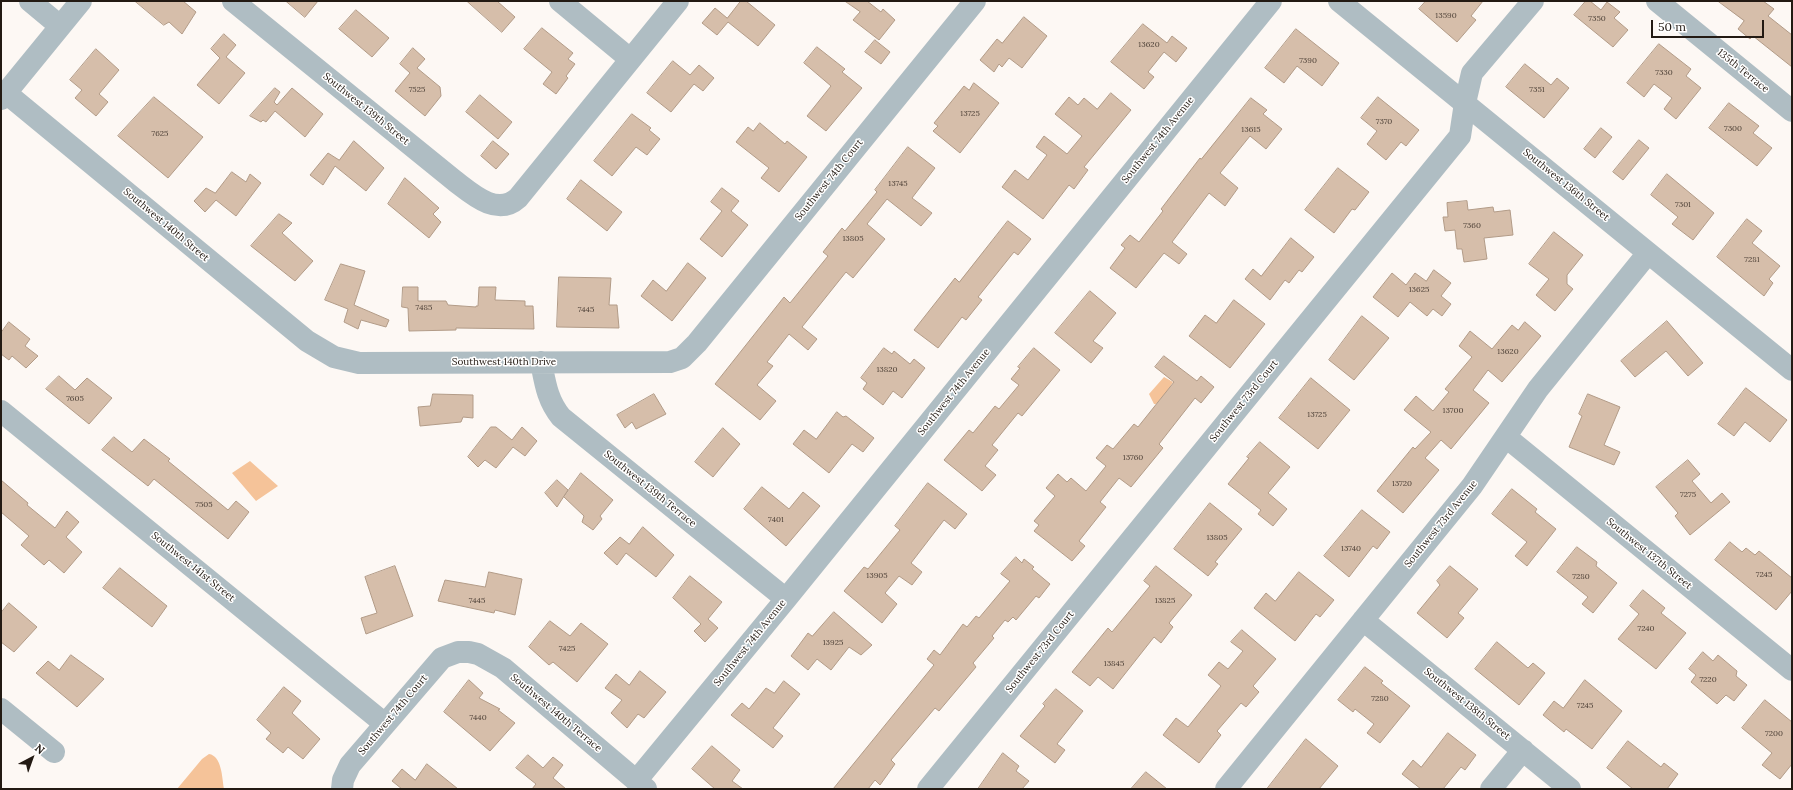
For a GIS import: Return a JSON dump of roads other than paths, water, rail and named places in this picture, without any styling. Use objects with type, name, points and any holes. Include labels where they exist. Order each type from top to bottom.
[{"type":"street","points":[[30,1],[60,26]]},
{"type":"street","points":[[4,96],[81,1]]},
{"type":"street","name":"Southwest 139th Street","points":[[233,1],[469,192],[490,204],[504,205],[512,203],[518,198],[630,59]]},
{"type":"street","points":[[560,1],[630,59],[678,1]]},
{"type":"street","name":"Southwest 74th Court","points":[[682,358],[697,343],[975,1]]},
{"type":"street","name":"Southwest 74th Avenue","points":[[641,785],[786,599],[1271,1]]},
{"type":"street","name":"Southwest 136th Street","points":[[1339,1],[1792,370]]},
{"type":"street","name":"Southwest 73rd Court","points":[[928,789],[1460,136],[1465,103],[1472,73],[1533,1]]},
{"type":"street","name":"135th Terrace","points":[[1657,1],[1792,111]]},
{"type":"street","name":"Southwest 140th Street","points":[[4,96],[302,338],[327,354]]},
{"type":"street","name":"Southwest 73rd Avenue","points":[[1226,789],[1472,486],[1538,389],[1648,253]]},
{"type":"street","name":"Southwest 140th Drive","points":[[327,354],[341,360],[359,363],[658,363],[670,362],[682,358]]},
{"type":"street","name":"Southwest 139th Terrace","points":[[541,362],[546,391],[550,402],[561,417],[786,599]]},
{"type":"street","name":"Southwest 141st Street","points":[[1,411],[385,724]]},
{"type":"street","name":"Southwest 137th Street","points":[[1506,437],[1792,670]]},
{"type":"street","name":"Southwest 138th Street","points":[[1363,620],[1570,789]]},
{"type":"street","name":"Southwest 74th Court","points":[[342,789],[342,780],[350,765],[442,658],[458,652]]},
{"type":"street","name":"Southwest 140th Terrace","points":[[458,652],[478,654],[503,668],[641,785]]},
{"type":"street","points":[[1,710],[54,752]]},
{"type":"street","points":[[1491,789],[1523,750]]}]
